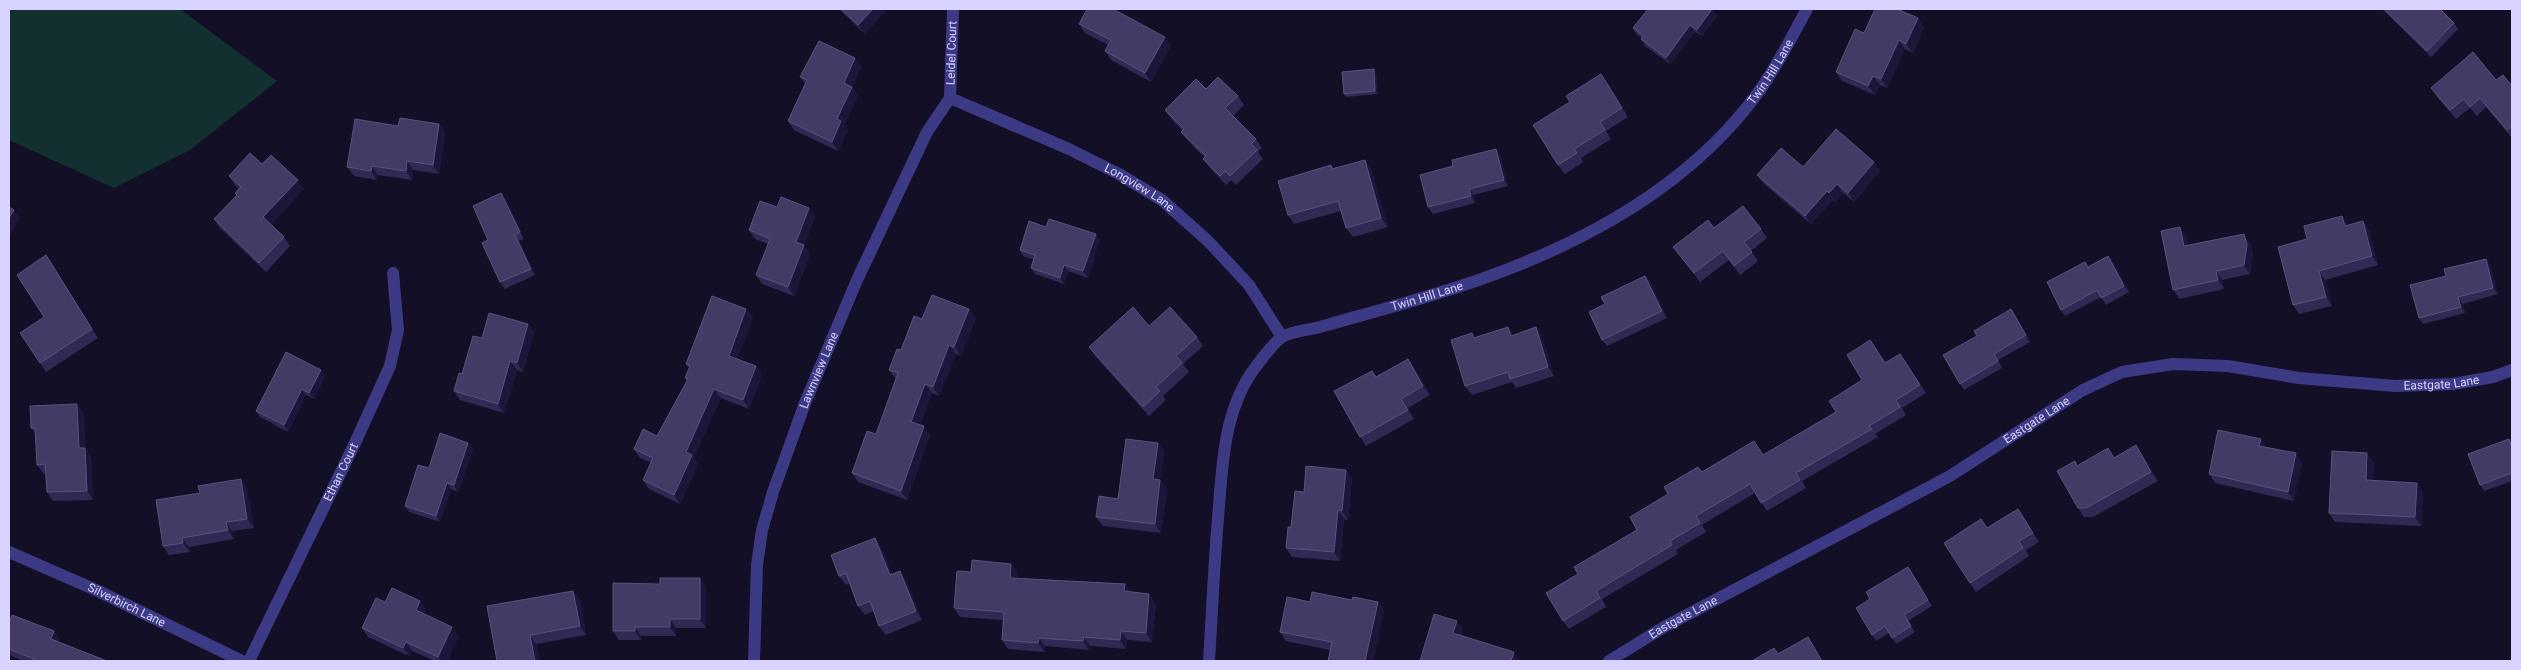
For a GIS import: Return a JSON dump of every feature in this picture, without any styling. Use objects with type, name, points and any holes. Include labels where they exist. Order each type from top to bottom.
[{"type":"street","name":"Leidel Court","points":[[950,98],[953,9]]},
{"type":"street","name":"Twin Hill Lane","points":[[1282,338],[1436,294],[1529,262],[1622,214],[1663,186],[1726,130],[1755,96],[1778,64],[1806,9]]},
{"type":"street","name":"Longview Lane","points":[[950,98],[1069,149],[1119,174],[1162,200],[1208,241],[1249,285],[1282,338]]},
{"type":"street","name":"Lawnview Lane","points":[[754,661],[757,565],[762,530],[773,492],[805,403],[857,280],[928,132],[950,98]]},
{"type":"street","name":"Ethan Court","points":[[249,661],[355,443],[390,366],[398,330],[392,273]]},
{"type":"street","points":[[1209,661],[1214,560],[1226,442],[1236,403],[1250,375],[1282,338]]},
{"type":"street","name":"Eastgate Lane","points":[[1609,661],[1664,627],[1950,476],[2083,390],[2122,372],[2173,364],[2228,366],[2299,378],[2395,386],[2453,384],[2493,377],[2512,370]]},
{"type":"street","name":"Silverbirch Lane","points":[[9,552],[96,590],[242,661]]},
{"type":"green space","points":[[9,9],[180,9],[277,81],[190,150],[114,188],[9,140]]},
{"type":"building","points":[[841,9],[873,9],[858,25]]},
{"type":"building","points":[[1087,9],[1113,9],[1165,37],[1145,73],[1105,51],[1111,40],[1079,24]]},
{"type":"building","points":[[1648,9],[1712,9],[1697,30],[1690,25],[1666,58],[1641,39],[1643,36],[1633,28]]},
{"type":"building","points":[[1875,9],[1897,9],[1918,18],[1906,44],[1899,40],[1881,79],[1873,76],[1868,86],[1836,72],[1855,29],[1864,33]]},
{"type":"building","points":[[2384,9],[2440,9],[2454,23],[2427,51]]},
{"type":"building","points":[[819,41],[855,58],[844,83],[852,87],[837,119],[841,121],[832,142],[788,121],[807,80],[800,77]]},
{"type":"building","points":[[2473,52],[2496,80],[2503,75],[2512,86],[2512,126],[2507,130],[2480,98],[2470,107],[2464,99],[2450,110],[2431,88]]},
{"type":"building","points":[[1374,69],[1375,91],[1344,94],[1342,72]]},
{"type":"building","points":[[1601,74],[1622,108],[1600,122],[1605,130],[1574,149],[1577,153],[1558,165],[1533,125],[1570,102],[1566,96]]},
{"type":"building","points":[[1218,77],[1238,96],[1225,108],[1256,139],[1251,144],[1257,150],[1230,176],[1225,171],[1220,176],[1203,159],[1206,156],[1181,132],[1184,129],[1165,110],[1196,79],[1206,89]]},
{"type":"building","points":[[400,118],[439,124],[433,165],[407,161],[406,171],[372,166],[371,171],[347,167],[355,119],[398,126]]},
{"type":"building","points":[[1836,129],[1874,162],[1848,193],[1837,184],[1829,193],[1827,191],[1805,216],[1757,175],[1781,148],[1803,167]]},
{"type":"building","points":[[1496,149],[1504,180],[1469,189],[1471,196],[1428,207],[1420,175],[1453,166],[1452,160]]},
{"type":"building","points":[[250,153],[262,164],[271,155],[298,180],[263,217],[284,237],[259,263],[214,219],[237,195],[235,193],[241,187],[229,176]]},
{"type":"building","points":[[1365,160],[1381,218],[1346,228],[1338,201],[1288,215],[1278,181],[1331,165],[1332,169]]},
{"type":"building","points":[[501,193],[520,232],[515,235],[531,269],[500,282],[482,243],[488,240],[473,206]]},
{"type":"building","points":[[781,197],[809,208],[796,242],[804,245],[788,287],[756,275],[770,239],[749,230],[760,201],[777,207]]},
{"type":"building","points":[[1743,206],[1761,229],[1744,242],[1752,252],[1734,266],[1723,251],[1694,273],[1673,247],[1708,220],[1714,228]]},
{"type":"building","points":[[9,207],[14,210],[9,218]]},
{"type":"building","points":[[2342,216],[2345,226],[2363,221],[2372,256],[2319,271],[2326,297],[2293,305],[2278,247],[2307,239],[2304,226]]},
{"type":"building","points":[[1049,219],[1096,234],[1083,271],[1064,265],[1060,278],[1031,268],[1035,255],[1020,250],[1029,221],[1046,227]]},
{"type":"building","points":[[2180,227],[2184,246],[2244,234],[2247,245],[2244,265],[2216,271],[2218,280],[2173,290],[2161,231]]},
{"type":"building","points":[[46,255],[92,329],[40,363],[20,333],[44,317],[17,275]]},
{"type":"building","points":[[2108,256],[2124,286],[2101,298],[2097,290],[2061,310],[2047,282],[2085,262],[2088,267]]},
{"type":"building","points":[[2486,259],[2493,288],[2458,297],[2461,307],[2419,318],[2410,285],[2446,276],[2444,269]]},
{"type":"building","points":[[1645,276],[1662,311],[1602,340],[1589,312],[1605,304],[1601,297]]},
{"type":"building","points":[[932,295],[969,309],[954,347],[949,345],[933,387],[925,384],[911,422],[924,426],[901,491],[852,473],[867,431],[876,434],[898,373],[889,370],[897,349],[901,350],[914,316],[922,319]]},
{"type":"building","points":[[712,296],[746,309],[729,356],[756,366],[743,400],[714,389],[686,452],[692,455],[674,495],[643,480],[653,458],[634,449],[643,429],[657,436],[688,379],[685,378],[690,366],[686,364]]},
{"type":"building","points":[[1133,307],[1149,326],[1170,307],[1197,337],[1176,356],[1182,363],[1156,387],[1160,391],[1143,407],[1089,347]]},
{"type":"building","points":[[2011,309],[2026,335],[1994,354],[1998,361],[1960,384],[1943,355],[1977,336],[1974,331]]},
{"type":"building","points":[[489,313],[528,324],[517,363],[510,361],[498,404],[454,391],[459,373],[462,374],[473,336],[482,338]]},
{"type":"building","points":[[1508,327],[1511,336],[1536,327],[1548,367],[1510,379],[1508,372],[1465,386],[1451,340],[1472,333],[1474,338]]},
{"type":"building","points":[[1870,340],[1885,363],[1900,354],[1920,385],[1896,400],[1900,407],[1869,426],[1872,429],[1796,473],[1800,480],[1761,503],[1750,484],[1696,516],[1700,523],[1670,541],[1672,545],[1596,591],[1600,598],[1563,621],[1546,593],[1578,574],[1574,567],[1637,530],[1630,517],[1668,494],[1664,487],[1698,467],[1702,472],[1754,441],[1763,455],[1836,412],[1829,401],[1862,380],[1847,355]]},
{"type":"building","points":[[286,352],[321,370],[309,393],[302,389],[284,425],[256,411]]},
{"type":"building","points":[[1408,359],[1423,386],[1401,399],[1408,410],[1360,437],[1334,391],[1372,371],[1376,377]]},
{"type":"building","points":[[77,404],[79,448],[85,448],[87,491],[47,492],[45,464],[37,465],[35,428],[31,428],[30,406]]},
{"type":"building","points":[[2218,430],[2261,439],[2259,446],[2296,453],[2288,492],[2209,474]]},
{"type":"building","points":[[440,433],[468,443],[454,485],[447,483],[436,516],[405,506],[418,465],[429,468]]},
{"type":"building","points":[[1126,439],[1158,443],[1153,479],[1160,480],[1155,524],[1096,517],[1099,496],[1118,499]]},
{"type":"building","points":[[2509,439],[2512,447],[2512,473],[2480,485],[2468,454]]},
{"type":"building","points":[[2136,445],[2151,472],[2086,508],[2078,508],[2057,471],[2075,461],[2077,466],[2108,448],[2114,458]]},
{"type":"building","points":[[2332,451],[2367,453],[2366,480],[2417,483],[2415,517],[2329,513]]},
{"type":"building","points":[[1306,466],[1346,470],[1342,511],[1338,510],[1334,552],[1286,548],[1288,527],[1291,527],[1295,491],[1304,492]]},
{"type":"building","points":[[241,479],[247,519],[226,522],[228,530],[182,538],[183,543],[163,546],[156,500],[200,493],[198,486]]},
{"type":"building","points":[[2018,509],[2033,533],[2019,541],[2023,548],[1970,583],[1944,543],[1981,519],[1987,528]]},
{"type":"building","points":[[875,538],[890,575],[900,571],[916,611],[879,626],[870,601],[858,606],[846,573],[839,576],[831,555]]},
{"type":"building","points":[[972,560],[1011,564],[1010,578],[1125,584],[1124,591],[1149,594],[1146,633],[1121,631],[1120,640],[1084,637],[1083,641],[1039,638],[1038,643],[1002,640],[1004,612],[954,608],[957,571],[971,572]]},
{"type":"building","points":[[1908,567],[1928,600],[1904,615],[1911,626],[1892,638],[1885,626],[1872,635],[1856,608],[1870,599],[1866,592]]},
{"type":"building","points":[[660,578],[700,578],[700,619],[670,619],[670,627],[635,627],[635,631],[613,631],[613,583],[660,584]]},
{"type":"building","points":[[392,588],[420,601],[416,610],[452,627],[438,657],[406,642],[403,648],[362,628],[376,598],[385,602]]},
{"type":"building","points":[[573,591],[580,626],[530,635],[535,661],[497,661],[487,606]]},
{"type":"building","points":[[1312,592],[1352,600],[1353,597],[1378,602],[1365,661],[1328,661],[1332,642],[1280,632],[1287,597],[1310,602]]},
{"type":"building","points":[[1434,614],[1457,621],[1453,633],[1514,652],[1511,661],[1420,661]]},
{"type":"building","points":[[12,615],[54,631],[51,639],[107,661],[39,661],[9,649],[9,622]]},
{"type":"building","points":[[1808,637],[1822,661],[1752,661],[1774,648],[1778,654]]}]
